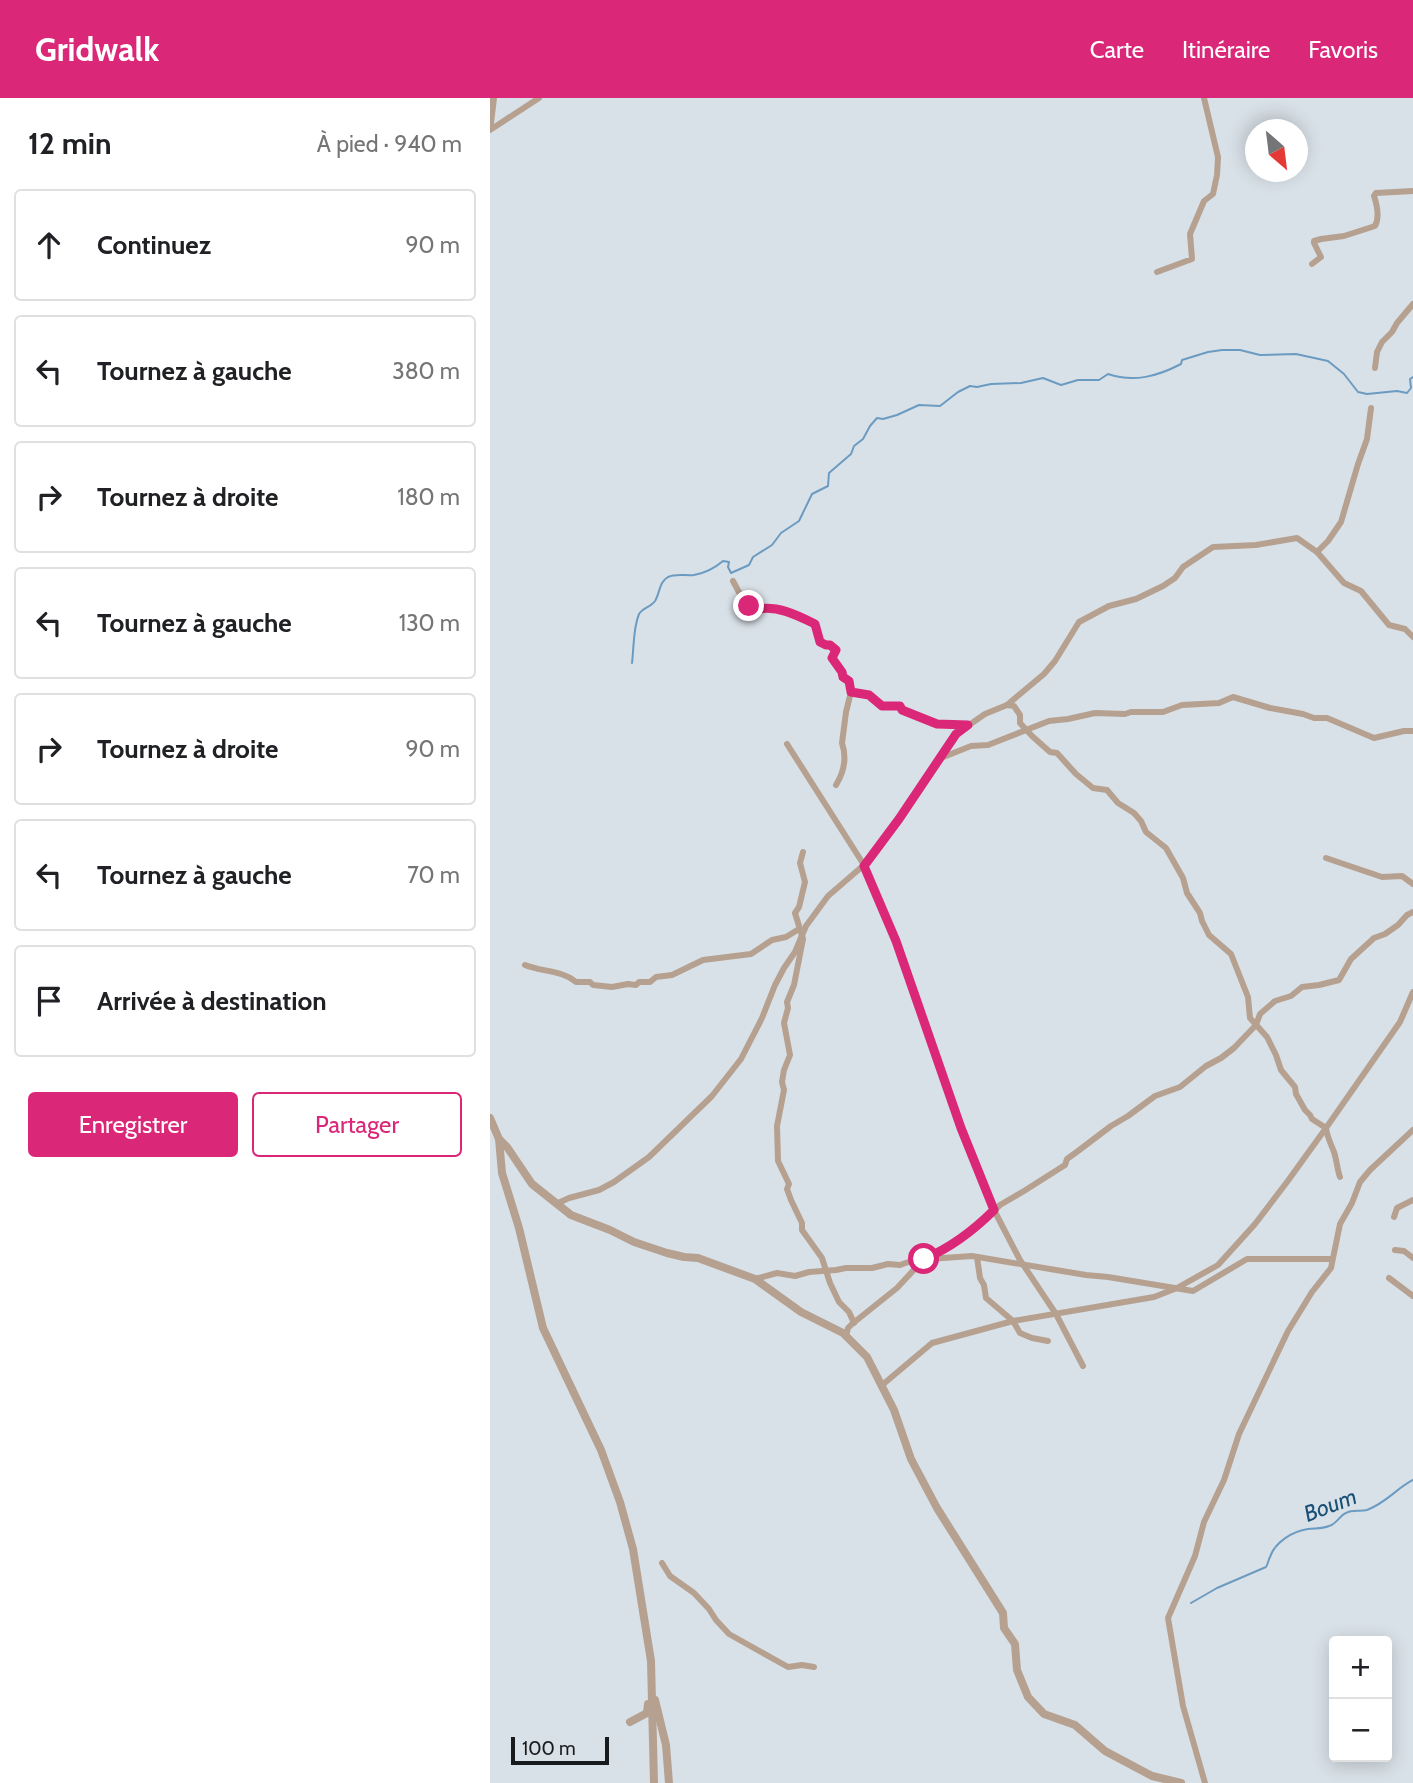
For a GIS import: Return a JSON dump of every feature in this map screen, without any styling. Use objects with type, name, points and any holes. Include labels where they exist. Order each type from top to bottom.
[{"type":"street","points":[[490,123],[493,98]]},
{"type":"street","points":[[490,130],[539,98]]},
{"type":"street","points":[[1157,272],[1192,259],[1190,234],[1204,201],[1213,194],[1218,157],[1204,98]]},
{"type":"street","points":[[1312,264],[1321,257],[1314,241],[1345,236],[1375,226],[1378,220],[1374,196],[1376,193],[1413,191]]},
{"type":"street","points":[[1375,368],[1377,352],[1382,342],[1413,304]]},
{"type":"street","points":[[1317,552],[1341,522],[1367,439],[1371,408]]},
{"type":"street","points":[[556,1204],[614,1182],[649,1157],[712,1096],[741,1059],[775,985],[795,952],[801,932],[831,892],[864,866],[956,734],[985,714],[1007,705],[1044,674],[1079,622],[1110,606],[1136,599],[1163,586],[1175,578],[1190,561],[1213,547],[1256,545],[1297,538],[1317,552],[1344,583],[1361,591],[1389,625],[1405,629],[1413,637]]},
{"type":"street","points":[[733,581],[741,596],[755,610],[763,607],[802,617],[815,624],[820,642],[836,650],[832,658],[843,677],[849,681],[851,692],[842,743],[845,759],[836,785]]},
{"type":"street","points":[[851,692],[869,695],[882,706],[900,706],[902,710],[937,724],[968,725]]},
{"type":"street","points":[[939,759],[971,746],[988,745],[1056,719],[1095,713],[1163,712],[1182,705],[1219,703],[1233,697],[1314,718],[1327,718],[1374,738],[1413,731]]},
{"type":"street","points":[[1007,705],[1014,706],[1018,711],[1020,723],[1032,737],[1050,752],[1057,753],[1093,788],[1107,790],[1118,803],[1134,813],[1146,832],[1166,848],[1209,935],[1231,954],[1248,997],[1250,1018],[1267,1037],[1280,1070],[1295,1087],[1305,1110],[1312,1119],[1326,1128],[1340,1177]]},
{"type":"street","points":[[787,744],[864,866],[896,941],[957,1116],[994,1210],[1024,1265],[1056,1314],[1083,1366]]},
{"type":"street","points":[[803,852],[800,863],[804,882],[799,907],[795,913],[801,932],[801,951],[784,1023],[790,1055],[784,1070],[784,1090],[776,1126],[778,1161],[789,1184],[787,1189],[802,1223],[802,1230],[822,1258],[839,1302],[849,1312],[853,1323]]},
{"type":"street","points":[[1326,858],[1382,877],[1402,876],[1413,884]]},
{"type":"street","points":[[846,1336],[853,1323],[897,1288],[924,1259],[979,1225],[1000,1205],[1065,1165],[1067,1159],[1088,1142],[1155,1096],[1180,1087],[1206,1066],[1221,1058],[1256,1025],[1260,1014],[1275,1001],[1292,996],[1302,987],[1339,980],[1351,959],[1366,945],[1413,912]]},
{"type":"street","points":[[525,965],[570,976],[576,982],[612,987],[636,985],[639,982],[650,982],[656,977],[672,975],[703,960],[751,954],[772,940],[801,932]]},
{"type":"street","points":[[881,1386],[932,1343],[1013,1321],[1154,1297],[1177,1288],[1218,1265],[1255,1224],[1326,1128],[1400,1021],[1413,992]]},
{"type":"street","points":[[490,1118],[499,1139],[502,1173],[519,1228],[543,1328],[601,1450],[634,1549],[651,1661],[653,1783]]},
{"type":"street","points":[[1205,1783],[1183,1706],[1168,1618],[1195,1556],[1204,1522],[1224,1480],[1239,1434],[1287,1331],[1331,1268],[1340,1224],[1360,1182],[1413,1130]]},
{"type":"street","points":[[499,1139],[508,1147],[532,1184],[572,1215],[634,1242],[684,1258],[698,1258],[755,1279],[801,1311],[846,1336],[867,1357],[894,1410],[911,1459],[937,1508],[1003,1613],[1004,1628],[1015,1644],[1017,1670],[1028,1697],[1044,1714],[1075,1726],[1105,1751],[1152,1776],[1181,1783]]},
{"type":"street","points":[[1394,1217],[1397,1208],[1413,1200]]},
{"type":"street","points":[[1395,1250],[1404,1251],[1413,1258]]},
{"type":"street","points":[[755,1279],[777,1273],[795,1276],[846,1268],[901,1265],[914,1260],[977,1257],[1193,1291],[1247,1259],[1332,1259]]},
{"type":"street","points":[[977,1257],[986,1298],[1013,1321],[1020,1333],[1048,1341]]},
{"type":"street","points":[[1389,1278],[1413,1296]]},
{"type":"street","points":[[662,1563],[670,1576],[689,1588],[723,1629],[736,1639],[785,1666],[814,1667]]},
{"type":"street","points":[[630,1722],[647,1713],[651,1688]]},
{"type":"street","points":[[651,1688],[666,1745],[669,1783]]},
{"type":"waterway","points":[[632,663],[637,619],[642,610],[655,601],[665,579],[674,575],[702,573],[723,561],[729,562],[731,573],[749,565],[753,557],[772,545],[781,533],[799,521],[812,494],[828,486],[829,473],[851,454],[854,446],[863,439],[877,418],[897,415],[919,405],[940,406],[970,386],[1021,383],[1043,378],[1061,385],[1078,380],[1099,380],[1108,374],[1127,378],[1146,377],[1181,364],[1182,360],[1222,350],[1240,350],[1260,355],[1296,354],[1328,361],[1344,374],[1358,392],[1367,394],[1397,391],[1407,393],[1411,388],[1410,379],[1413,377]]},
{"type":"waterway","name":"Boum","points":[[1191,1603],[1217,1588],[1266,1567],[1272,1552],[1280,1542],[1291,1535],[1302,1530],[1326,1527],[1334,1524],[1344,1514],[1374,1507],[1413,1480]]},
{"type":"route","points":[[749,606],[755,610],[763,607],[781,610],[815,624],[820,642],[836,650],[832,658],[843,677],[849,681],[851,692],[869,695],[882,706],[900,706],[902,710],[937,724],[968,725],[956,734],[864,866],[896,941],[961,1128],[994,1210],[979,1225],[924,1259]]}]
